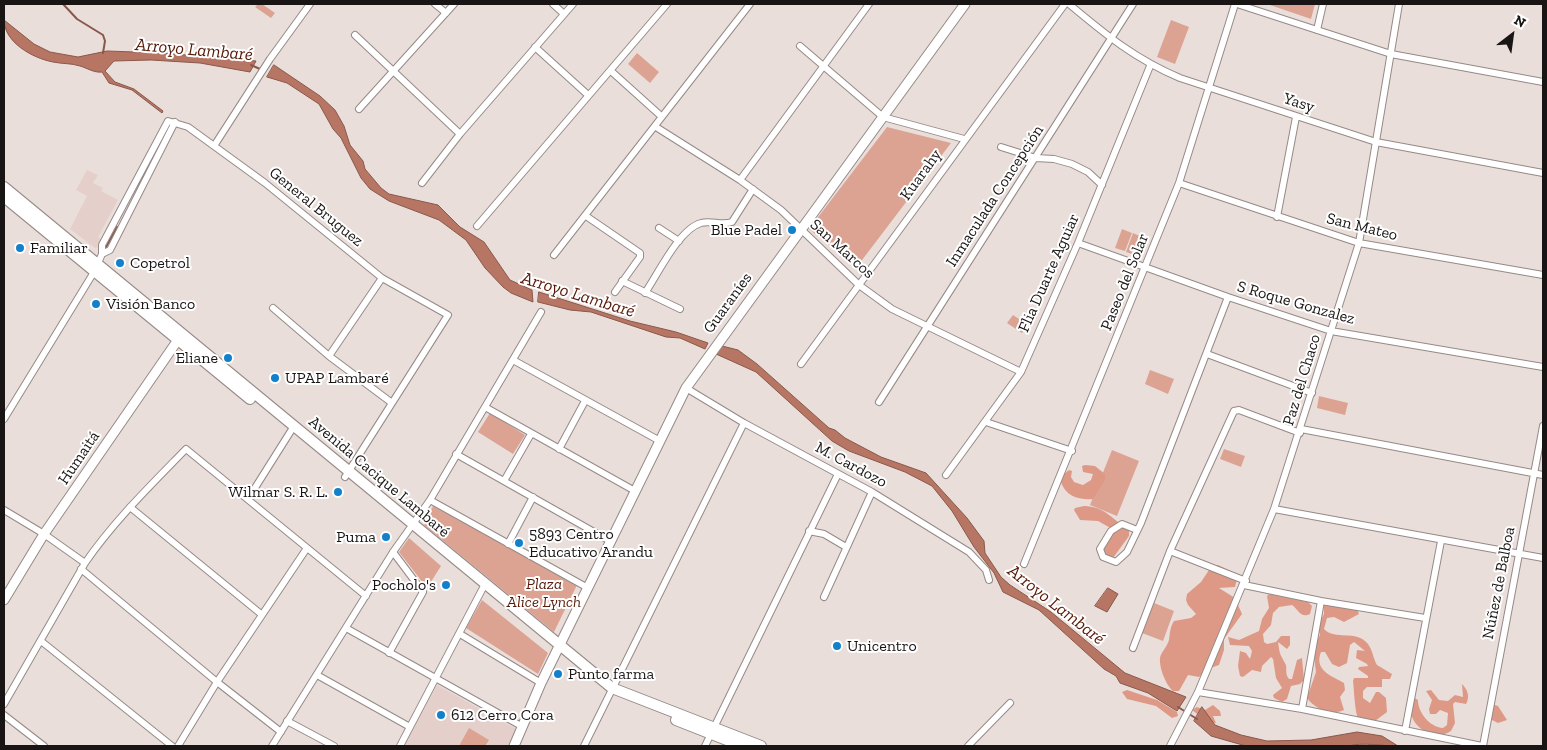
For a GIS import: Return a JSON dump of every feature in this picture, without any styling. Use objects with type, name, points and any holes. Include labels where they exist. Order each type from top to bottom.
[{"type":"main road","name":"Avenida Cacique Lambaré","points":[[4,187],[96,268]]},
{"type":"main road","name":"Avenida Cacique Lambaré","points":[[4,197],[96,268],[611,691],[713,731],[761,746]]},
{"type":"main road","name":"Avenida Cacique Lambaré","points":[[713,731],[743,746]]},
{"type":"street","points":[[214,146],[270,59],[310,4]]},
{"type":"street","points":[[435,4],[446,13]]},
{"type":"street","points":[[359,109],[394,73],[454,4]]},
{"type":"street","points":[[553,4],[564,14]]},
{"type":"street","points":[[422,183],[460,134],[572,4]]},
{"type":"street","points":[[476,226],[667,4]]},
{"type":"street","points":[[554,255],[656,127],[661,116],[750,4]]},
{"type":"street","points":[[740,180],[869,4]]},
{"type":"street","name":"Guaraníes","points":[[514,746],[541,683],[686,388],[965,4]]},
{"type":"street","name":"Kuarahy","points":[[801,364],[964,139],[1065,4]]},
{"type":"street","name":"Yasy","points":[[1069,4],[1110,38],[1150,66],[1210,88],[1376,142],[1543,173]]},
{"type":"street","name":"Inmaculada Concepción","points":[[879,402],[1036,158],[1132,4]]},
{"type":"street","points":[[1236,4],[1391,54],[1543,82]]},
{"type":"street","name":"Paseo del Solar","points":[[1024,564],[1072,451],[1179,183],[1236,4]]},
{"type":"street","points":[[1317,30],[1323,4]]},
{"type":"street","name":"Paz del Chaco","points":[[1170,746],[1197,694],[1245,583],[1274,509],[1359,243],[1399,4]]},
{"type":"street","points":[[355,35],[460,134]]},
{"type":"street","points":[[800,46],[883,118],[964,139]]},
{"type":"street","points":[[535,47],[588,95]]},
{"type":"street","name":"Flia Duarte Aguiar","points":[[946,475],[1021,372],[1078,243],[1150,66]]},
{"type":"street","points":[[611,71],[661,116]]},
{"type":"street","points":[[1277,217],[1296,117]]},
{"type":"street","name":"General Bruguez","points":[[96,268],[102,254],[110,250],[172,121],[188,127],[265,184],[382,278],[448,315],[392,403]]},
{"type":"street","name":"San Marcos","points":[[656,127],[740,180],[781,210],[858,285],[892,309],[1021,372]]},
{"type":"street","points":[[1001,147],[1036,158],[1054,159],[1072,164],[1088,172],[1102,185]]},
{"type":"street","name":"San Mateo","points":[[1179,183],[1359,243],[1543,275]]},
{"type":"street","points":[[646,293],[679,241],[693,226],[704,222],[727,224],[732,222],[753,189]]},
{"type":"street","points":[[586,216],[640,253],[640,257],[615,292]]},
{"type":"street","points":[[659,228],[679,241]]},
{"type":"street","name":"S Roque Gonzalez","points":[[1078,243],[1228,297],[1331,331],[1543,366]]},
{"type":"street","points":[[4,419],[96,268]]},
{"type":"street","points":[[329,356],[382,278]]},
{"type":"street","points":[[622,281],[680,309]]},
{"type":"street","points":[[1137,530],[1122,524],[1111,531],[1100,549],[1103,557],[1116,562],[1127,552],[1137,530],[1207,354],[1228,297]]},
{"type":"street","points":[[273,308],[329,356],[392,403],[347,474]]},
{"type":"street","points":[[272,746],[393,552],[430,500],[540,312]]},
{"type":"street","name":"Humaitá","points":[[4,600],[44,534],[180,337]]},
{"type":"street","points":[[1207,354],[1312,394]]},
{"type":"street","points":[[513,360],[660,441]]},
{"type":"street","name":"M. Cardozo","points":[[686,388],[872,492],[969,552],[986,570],[989,580]]},
{"type":"street","points":[[559,449],[585,401]]},
{"type":"street","points":[[485,407],[635,491]]},
{"type":"street","points":[[1133,648],[1170,551],[1234,411],[1239,410],[1300,431],[1543,475]]},
{"type":"street","points":[[584,746],[744,422]]},
{"type":"street","points":[[986,422],[1072,451]]},
{"type":"street","name":"Núñez de Balboa","points":[[1483,746],[1543,426]]},
{"type":"street","points":[[248,499],[292,429]]},
{"type":"street","points":[[504,481],[531,434]]},
{"type":"street","points":[[5,699],[41,641],[83,566],[113,524],[186,449],[366,596]]},
{"type":"street","points":[[456,454],[610,541]]},
{"type":"street","points":[[705,746],[838,474]]},
{"type":"street","points":[[824,597],[872,492]]},
{"type":"street","points":[[508,544],[533,497]]},
{"type":"street","points":[[430,500],[588,588]]},
{"type":"street","points":[[130,507],[261,614]]},
{"type":"street","points":[[1274,509],[1441,541],[1543,558]]},
{"type":"street","points":[[4,510],[44,534],[217,682],[281,732]]},
{"type":"street","points":[[809,531],[824,534],[846,547]]},
{"type":"street","points":[[1405,731],[1441,541]]},
{"type":"street","points":[[178,746],[261,614],[307,548]]},
{"type":"street","points":[[1170,551],[1245,583],[1321,601],[1425,618]]},
{"type":"street","points":[[389,653],[424,592],[393,552]]},
{"type":"street","points":[[400,746],[484,587]]},
{"type":"street","points":[[1302,709],[1321,601]]},
{"type":"street","points":[[346,628],[523,727]]},
{"type":"street","points":[[460,634],[541,683]]},
{"type":"street","points":[[41,641],[172,746]]},
{"type":"street","points":[[317,675],[410,727]]},
{"type":"street","points":[[1197,694],[1302,709],[1483,746]]},
{"type":"street","points":[[968,746],[1010,703]]},
{"type":"street","points":[[4,715],[44,746]]},
{"type":"street","points":[[287,721],[334,746]]},
{"type":"shaded area","points":[[4,20],[34,44],[50,52],[78,57],[107,51],[163,53],[256,61],[250,72],[200,63],[151,60],[114,61],[105,71],[115,82],[134,89],[163,111],[162,113],[132,90],[109,83],[102,72],[77,65],[56,63],[28,53],[14,42],[5,28]]},
{"type":"shaded area","points":[[274,65],[320,96],[335,110],[344,126],[350,145],[363,161],[365,169],[381,188],[389,194],[438,205],[460,227],[484,242],[510,280],[532,290],[533,302],[511,293],[503,287],[485,268],[466,240],[439,220],[389,201],[370,189],[361,178],[341,138],[333,129],[319,104],[287,83],[267,77]]},
{"type":"shaded area","points":[[87,170],[98,175],[93,183],[103,188],[101,191],[118,200],[98,237],[103,241],[99,247],[95,248],[70,229],[87,196],[76,190]]},
{"type":"shaded area","points":[[539,292],[708,343],[705,349],[680,338],[666,337],[591,312],[570,310],[538,302]]},
{"type":"shaded area","points":[[722,346],[738,350],[757,364],[829,428],[845,438],[881,457],[926,473],[967,518],[984,541],[985,553],[1001,577],[1051,612],[1125,673],[1186,697],[1177,711],[1148,693],[1120,683],[1116,676],[1104,669],[1039,610],[1003,592],[994,573],[974,547],[952,511],[932,486],[905,472],[849,451],[832,441],[756,372],[716,354]]},
{"type":"shaded area","points":[[1082,466],[1095,466],[1105,474],[1105,480],[1093,499],[1083,499],[1070,494],[1061,482],[1064,474],[1069,470],[1072,471],[1071,477],[1074,482],[1083,485],[1091,480],[1093,474],[1083,472]]},
{"type":"shaded area","points":[[1084,506],[1104,511],[1129,530],[1129,536],[1113,558],[1107,558],[1101,552],[1114,530],[1098,521],[1080,520],[1074,510]]},
{"type":"shaded area","points":[[1218,565],[1235,573],[1237,579],[1235,587],[1219,588],[1235,598],[1242,614],[1224,639],[1224,650],[1219,665],[1208,669],[1199,677],[1188,675],[1179,691],[1173,691],[1164,676],[1160,658],[1168,643],[1174,621],[1191,618],[1196,614],[1188,605],[1186,600],[1187,594],[1201,582],[1211,567]]},
{"type":"shaded area","points":[[1108,588],[1118,594],[1107,612],[1095,606]]},
{"type":"shaded area","points":[[1269,594],[1308,602],[1312,606],[1310,614],[1307,615],[1302,614],[1292,605],[1279,607],[1273,613],[1271,625],[1263,634],[1264,642],[1267,644],[1276,642],[1281,636],[1290,636],[1290,645],[1287,649],[1278,642],[1289,679],[1292,679],[1297,660],[1302,658],[1304,680],[1300,684],[1291,686],[1287,699],[1282,702],[1274,698],[1273,695],[1282,688],[1276,678],[1273,659],[1271,657],[1262,666],[1261,672],[1252,670],[1243,677],[1240,676],[1238,666],[1240,651],[1246,653],[1250,659],[1252,651],[1249,646],[1230,645],[1228,637],[1239,640],[1259,631],[1262,619],[1269,608],[1267,596]]},
{"type":"shaded area","points":[[1324,605],[1357,609],[1359,614],[1344,622],[1334,617],[1327,618],[1324,629],[1334,634],[1358,637],[1363,640],[1370,647],[1377,665],[1392,674],[1390,679],[1382,679],[1382,687],[1367,687],[1363,691],[1363,698],[1370,703],[1376,692],[1379,692],[1386,698],[1387,712],[1375,721],[1358,718],[1357,715],[1353,681],[1354,678],[1368,678],[1358,669],[1359,667],[1368,666],[1356,658],[1357,650],[1365,651],[1354,642],[1350,645],[1347,663],[1339,667],[1332,664],[1325,652],[1321,652],[1319,658],[1325,671],[1344,683],[1345,690],[1340,697],[1344,710],[1329,712],[1314,705],[1307,698],[1316,672],[1313,648],[1320,635],[1318,626],[1324,614]]},
{"type":"shaded area","points":[[1462,684],[1467,691],[1468,699],[1466,704],[1455,702],[1453,704],[1455,723],[1451,731],[1438,735],[1431,734],[1424,731],[1414,722],[1410,707],[1413,697],[1418,700],[1422,714],[1429,722],[1443,728],[1447,725],[1448,713],[1440,710],[1436,714],[1430,714],[1429,709],[1432,700],[1426,691],[1431,690],[1439,700],[1448,701],[1455,695],[1463,697]]},
{"type":"shaded area","points":[[437,685],[516,729],[508,746],[404,746]]},
{"type":"shaded area","points":[[1127,690],[1157,700],[1177,712],[1178,716],[1172,718],[1156,706],[1127,699],[1122,692]]},
{"type":"shaded area","points":[[1492,704],[1498,706],[1507,720],[1498,723],[1492,720],[1487,707]]},
{"type":"shaded area","points":[[1213,705],[1220,711],[1221,716],[1213,716],[1216,723],[1208,722],[1192,710],[1197,707],[1205,710]]},
{"type":"shaded area","points":[[1202,707],[1215,725],[1241,735],[1267,741],[1311,740],[1357,732],[1382,736],[1398,746],[1366,744],[1348,746],[1246,746],[1211,736],[1194,721]]},
{"type":"green space","points":[[258,4],[262,4],[275,13],[271,18],[255,7]]},
{"type":"green space","points":[[1267,4],[1315,4],[1311,19]]},
{"type":"green space","points":[[1171,20],[1189,27],[1175,64],[1157,57]]},
{"type":"green space","points":[[637,53],[659,72],[650,83],[628,64]]},
{"type":"green space","points":[[887,127],[951,143],[856,268],[809,229]]},
{"type":"green space","points":[[1122,229],[1132,233],[1125,251],[1115,248]]},
{"type":"green space","points":[[1133,233],[1142,237],[1135,255],[1126,252]]},
{"type":"green space","points":[[1013,315],[1028,325],[1022,333],[1007,323]]},
{"type":"green space","points":[[1150,370],[1174,379],[1168,394],[1145,384]]},
{"type":"green space","points":[[1319,396],[1348,403],[1345,415],[1317,408]]},
{"type":"green space","points":[[490,413],[525,435],[513,454],[478,432]]},
{"type":"green space","points":[[1224,449],[1245,456],[1241,467],[1220,459]]},
{"type":"green space","points":[[1112,450],[1139,461],[1117,516],[1090,505]]},
{"type":"green space","name":"Plaza Alice Lynch","points":[[433,506],[577,585],[554,632],[424,525]]},
{"type":"green space","points":[[409,538],[441,566],[427,588],[399,552]]},
{"type":"green space","points":[[482,600],[548,653],[538,674],[466,628]]},
{"type":"green space","points":[[1154,603],[1174,611],[1163,641],[1142,633]]},
{"type":"green space","points":[[469,728],[489,740],[485,746],[459,746]]},
{"type":"waterway","points":[[63,4],[77,19],[103,35],[105,41],[103,53]]},
{"type":"waterway","name":"Arroyo Lambaré","points":[[251,65],[260,69]]},
{"type":"waterway","points":[[106,247],[117,227]]},
{"type":"waterway","name":"Arroyo Lambaré","points":[[1178,707],[1197,719]]},
{"type":"place","name":"Blue Padel","points":[[792,230]]},
{"type":"place","name":"Familiar","points":[[20,248]]},
{"type":"place","name":"Copetrol","points":[[120,263]]},
{"type":"place","name":"Visión Banco","points":[[96,304]]},
{"type":"place","name":"Eliane","points":[[228,358]]},
{"type":"place","name":"UPAP Lambaré","points":[[275,378]]},
{"type":"place","name":"Wilmar S. R. L.","points":[[338,492]]},
{"type":"place","name":"Puma","points":[[386,537]]},
{"type":"place","name":"5893 Centro Educativo Arandu","points":[[519,543]]},
{"type":"place","name":"Pocholo's","points":[[446,585]]},
{"type":"place","name":"Unicentro","points":[[837,646]]},
{"type":"place","name":"Punto farma","points":[[558,674]]},
{"type":"place","name":"612 Cerro Cora","points":[[441,715]]}]
